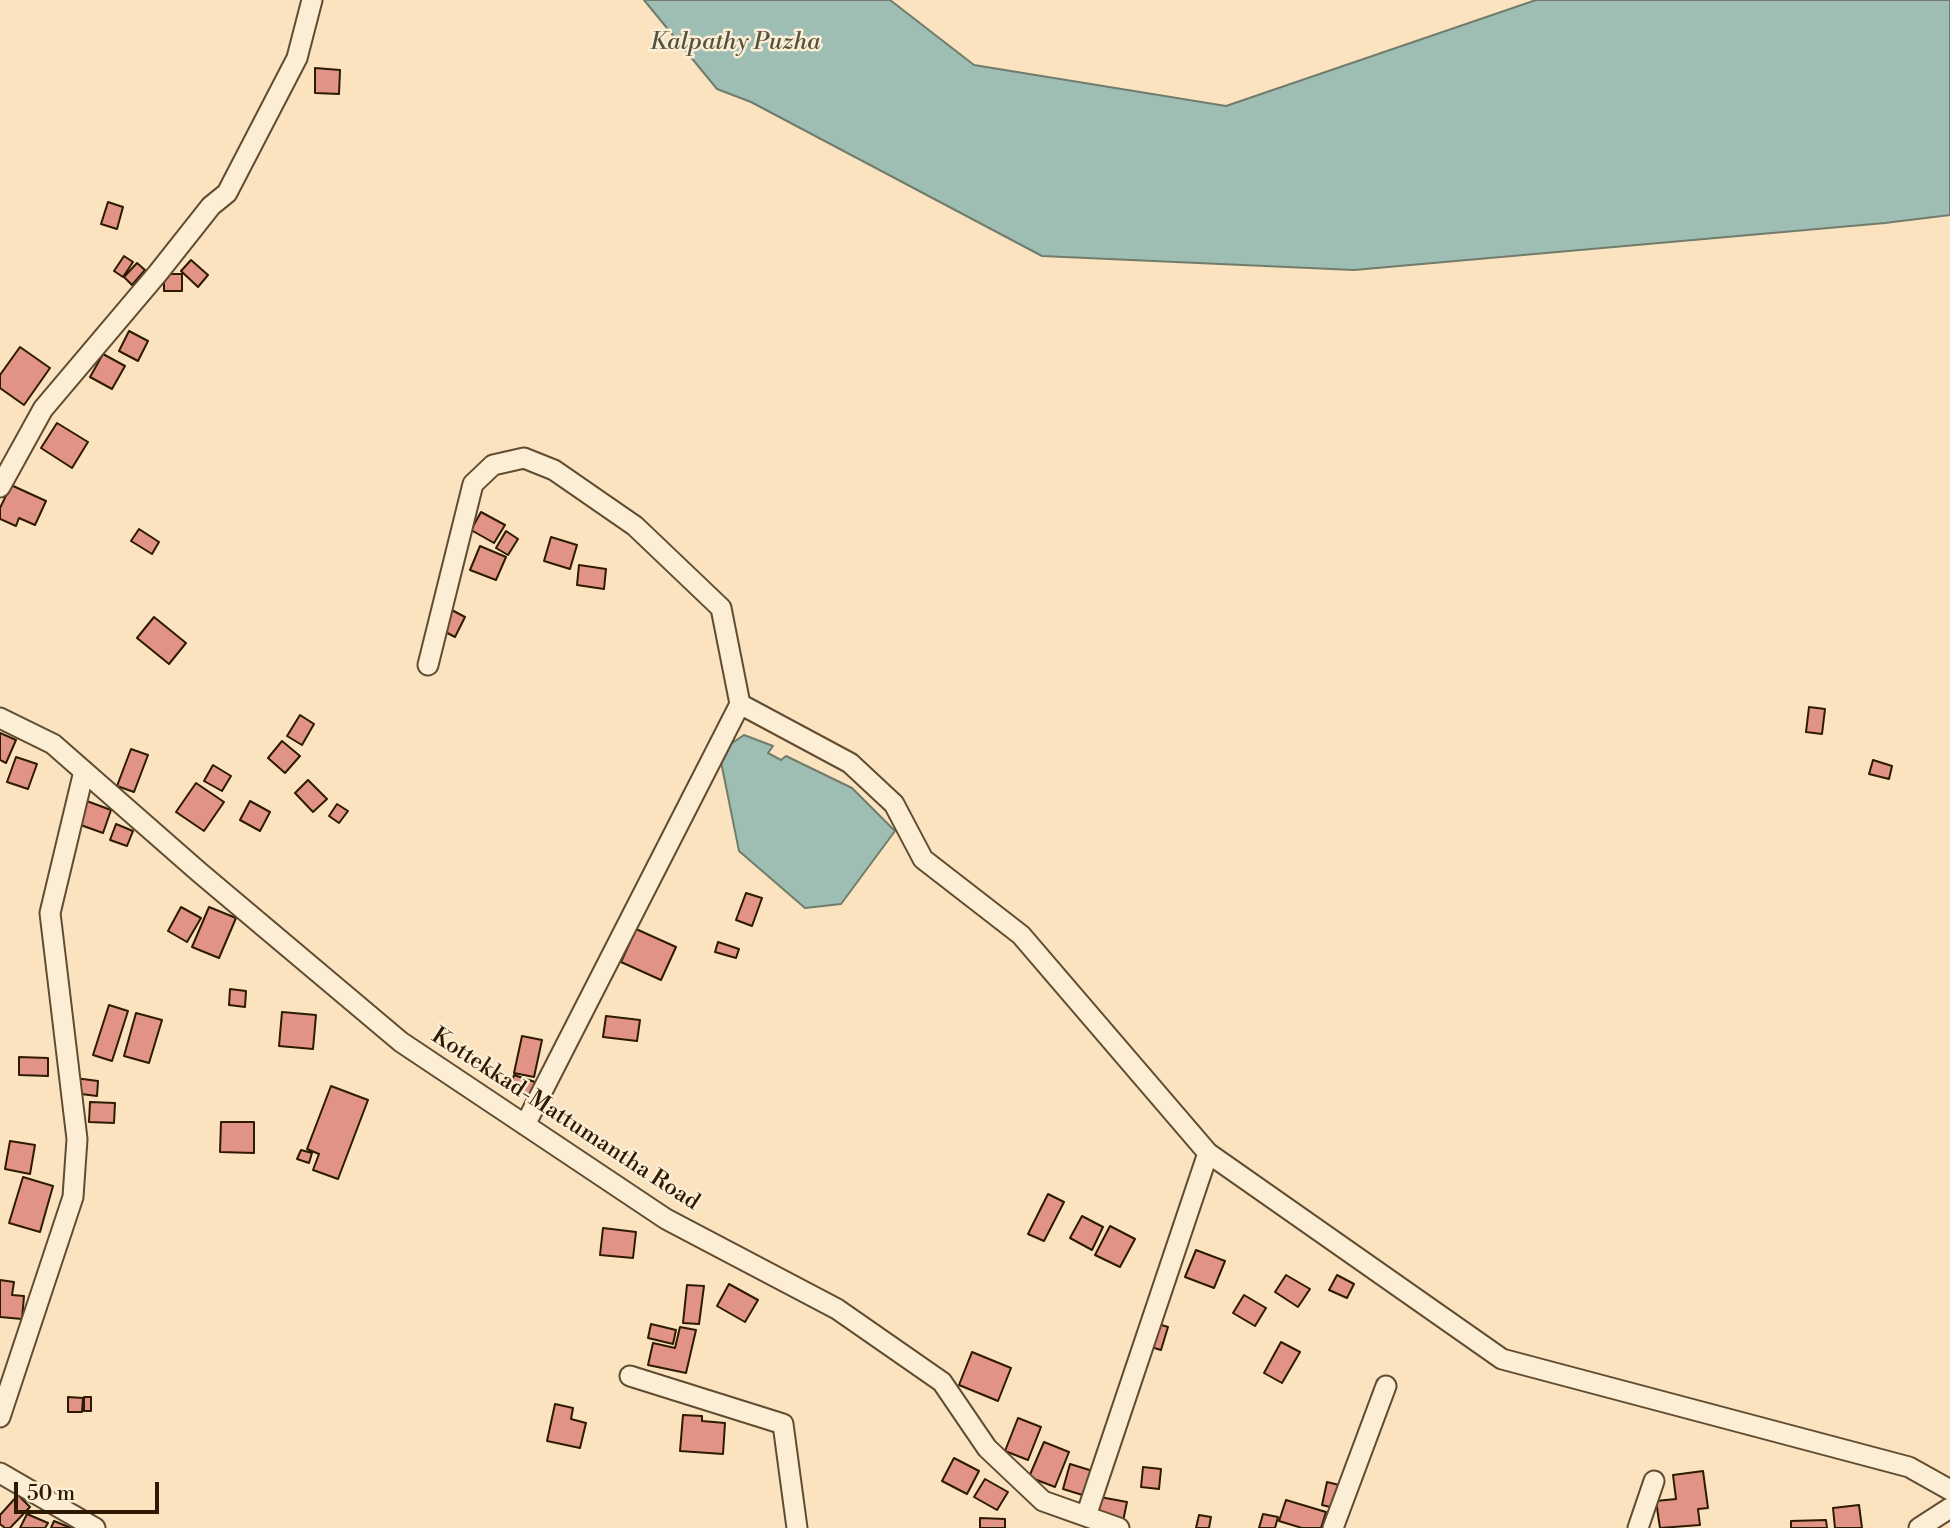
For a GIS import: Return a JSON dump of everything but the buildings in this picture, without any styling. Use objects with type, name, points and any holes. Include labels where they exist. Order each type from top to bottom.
[{"type":"street","points":[[0,487],[43,409],[211,206],[227,193],[298,58],[312,0]]},
{"type":"street","points":[[428,665],[473,485],[493,465],[524,458],[554,470],[635,526],[721,608],[740,704],[525,1125]]},
{"type":"street","points":[[740,704],[850,762],[894,804],[923,859],[1021,935],[1208,1153],[1502,1359],[1909,1467],[1950,1490]]},
{"type":"street","name":"Kottekkad-Mattumantha Road","points":[[0,718],[53,744],[199,872],[401,1042],[666,1219],[837,1309],[942,1382],[987,1448],[1043,1501],[1119,1528]]},
{"type":"street","points":[[0,1417],[73,1196],[77,1139],[50,913],[84,771]]},
{"type":"street","points":[[1086,1516],[1208,1153]]},
{"type":"street","points":[[630,1376],[783,1423],[797,1528]]},
{"type":"street","points":[[1333,1528],[1386,1386]]},
{"type":"street","points":[[0,1473],[95,1528]]},
{"type":"street","points":[[1638,1528],[1654,1481]]},
{"type":"street","points":[[1919,1528],[1950,1508]]},
{"type":"water","name":"Kalpathy Puzha","points":[[644,0],[890,0],[974,65],[1226,106],[1536,0],[1950,0],[1950,215],[1354,270],[1042,256],[751,102],[717,89]]},
{"type":"water","points":[[744,735],[773,746],[768,753],[781,760],[786,756],[852,788],[895,831],[841,904],[805,908],[739,851],[719,752]]}]
